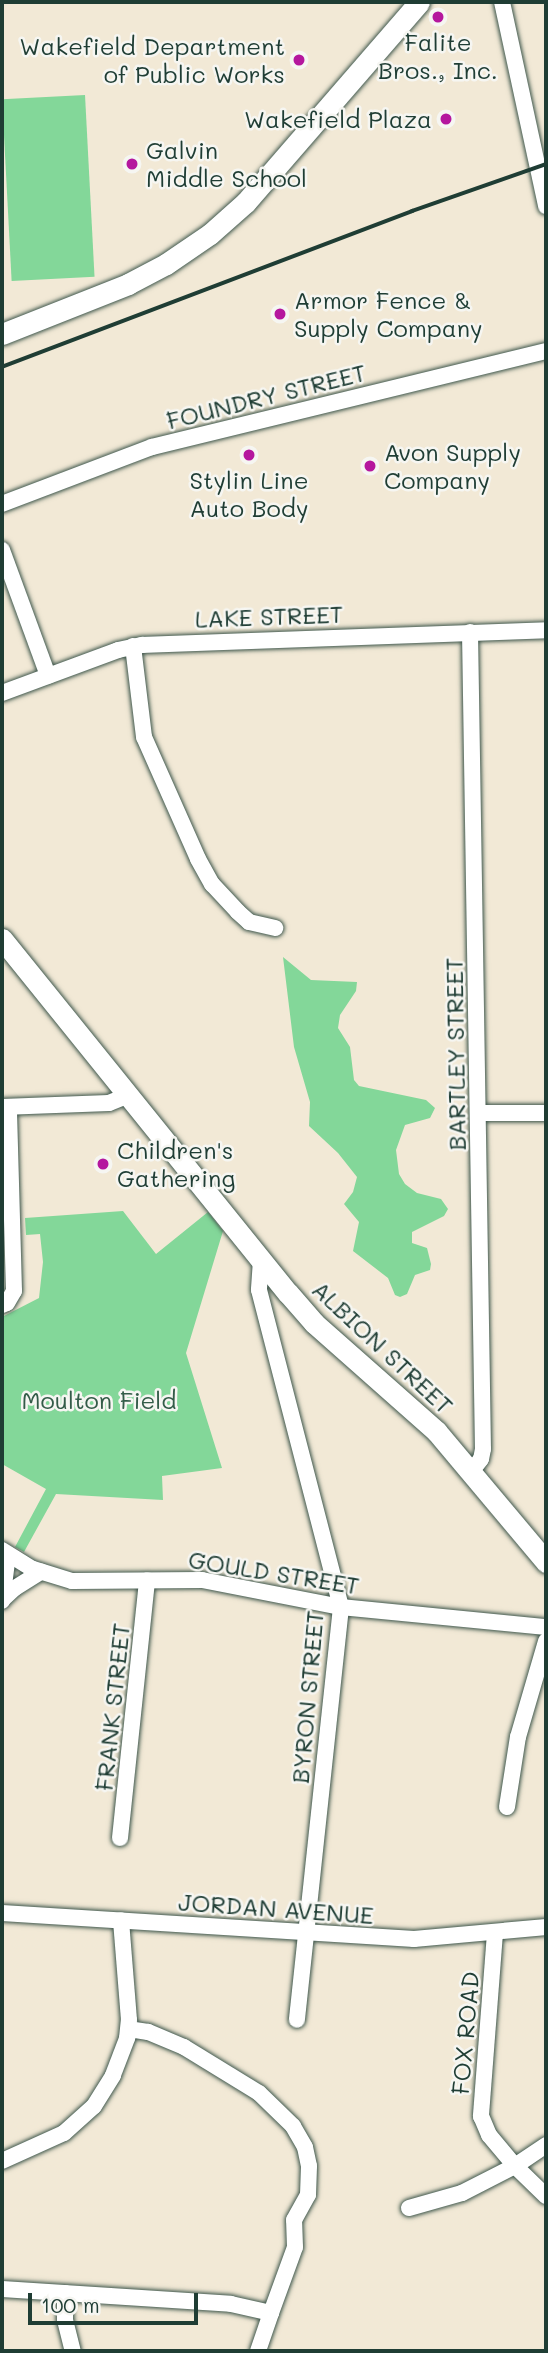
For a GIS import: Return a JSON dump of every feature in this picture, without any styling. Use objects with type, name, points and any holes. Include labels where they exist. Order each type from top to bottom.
[{"type":"main road","points":[[2,334],[128,284],[166,264],[210,234],[246,202],[419,2]]},
{"type":"main road","name":"ALBION STREET","points":[[2,939],[314,1323],[425,1421],[546,1562]]},
{"type":"street","points":[[502,2],[546,206]]},
{"type":"street","name":"FOUNDRY STREET","points":[[2,504],[152,447],[546,351]]},
{"type":"street","points":[[2,550],[48,676]]},
{"type":"street","name":"LAKE STREET","points":[[2,693],[133,646],[546,630]]},
{"type":"street","name":"BARTLEY STREET","points":[[470,632],[483,1449],[479,1462],[471,1472]]},
{"type":"street","points":[[133,646],[144,737],[201,866],[212,884],[249,922],[275,928]]},
{"type":"street","points":[[2,1305],[7,1303],[14,1292],[5,1107],[113,1102],[129,1095]]},
{"type":"street","points":[[479,1113],[546,1113]]},
{"type":"street","name":"BYRON STREET","points":[[261,1261],[258,1290],[341,1607],[297,2020]]},
{"type":"street","points":[[2,1601],[5,1552]]},
{"type":"street","name":"GOULD STREET","points":[[5,1552],[41,1572],[84,1582],[212,1581],[341,1607],[546,1627]]},
{"type":"street","points":[[2,1601],[15,1588],[41,1572]]},
{"type":"street","name":"FRANK STREET","points":[[120,1838],[147,1580]]},
{"type":"street","points":[[507,1807],[518,1737],[546,1641]]},
{"type":"street","name":"JORDAN AVENUE","points":[[2,1913],[414,1939],[546,1927]]},
{"type":"street","points":[[2,2161],[49,2142],[80,2120],[113,2075],[129,2029],[121,1920]]},
{"type":"street","name":"FOX ROAD","points":[[495,1933],[481,2116],[489,2135],[515,2166],[546,2196]]},
{"type":"street","points":[[129,2029],[146,2032],[184,2047],[250,2087],[284,2115],[305,2147],[309,2166],[308,2195],[294,2220],[295,2247],[258,2351]]},
{"type":"street","points":[[409,2208],[462,2193],[515,2166],[546,2145]]},
{"type":"street","points":[[2,2289],[231,2304],[271,2313]]},
{"type":"street","points":[[65,2294],[65,2317],[73,2351]]},
{"type":"green space","points":[[85,95],[95,277],[12,281],[2,99]]},
{"type":"green space","points":[[283,957],[311,980],[357,982],[356,991],[340,1015],[338,1028],[350,1047],[354,1080],[359,1086],[426,1100],[435,1108],[430,1118],[405,1125],[396,1150],[399,1174],[405,1184],[417,1193],[441,1199],[448,1209],[444,1216],[412,1232],[412,1243],[427,1248],[430,1270],[415,1275],[407,1294],[400,1297],[395,1295],[388,1278],[353,1251],[359,1222],[344,1204],[353,1192],[357,1177],[338,1153],[309,1126],[310,1102],[294,1047]]},
{"type":"green space","name":"Moulton Field","points":[[123,1211],[156,1254],[208,1212],[223,1231],[186,1353],[222,1468],[162,1476],[163,1500],[56,1494],[24,1552],[15,1547],[46,1489],[2,1464],[2,1317],[39,1298],[43,1262],[40,1234],[26,1235],[25,1218]]},
{"type":"railway","points":[[2,367],[412,211],[546,164]]},
{"type":"place","name":"Falite Bros., Inc.","points":[[438,17]]},
{"type":"place","name":"Wakefield Department of Public Works","points":[[299,60]]},
{"type":"place","name":"Wakefield Plaza","points":[[446,119]]},
{"type":"place","name":"Galvin Middle School","points":[[132,164]]},
{"type":"place","name":"Armor Fence & Supply Company","points":[[280,314]]},
{"type":"place","name":"Stylin Line Auto Body","points":[[249,455]]},
{"type":"place","name":"Avon Supply Company","points":[[370,466]]},
{"type":"place","name":"Children's Gathering","points":[[103,1164]]}]
